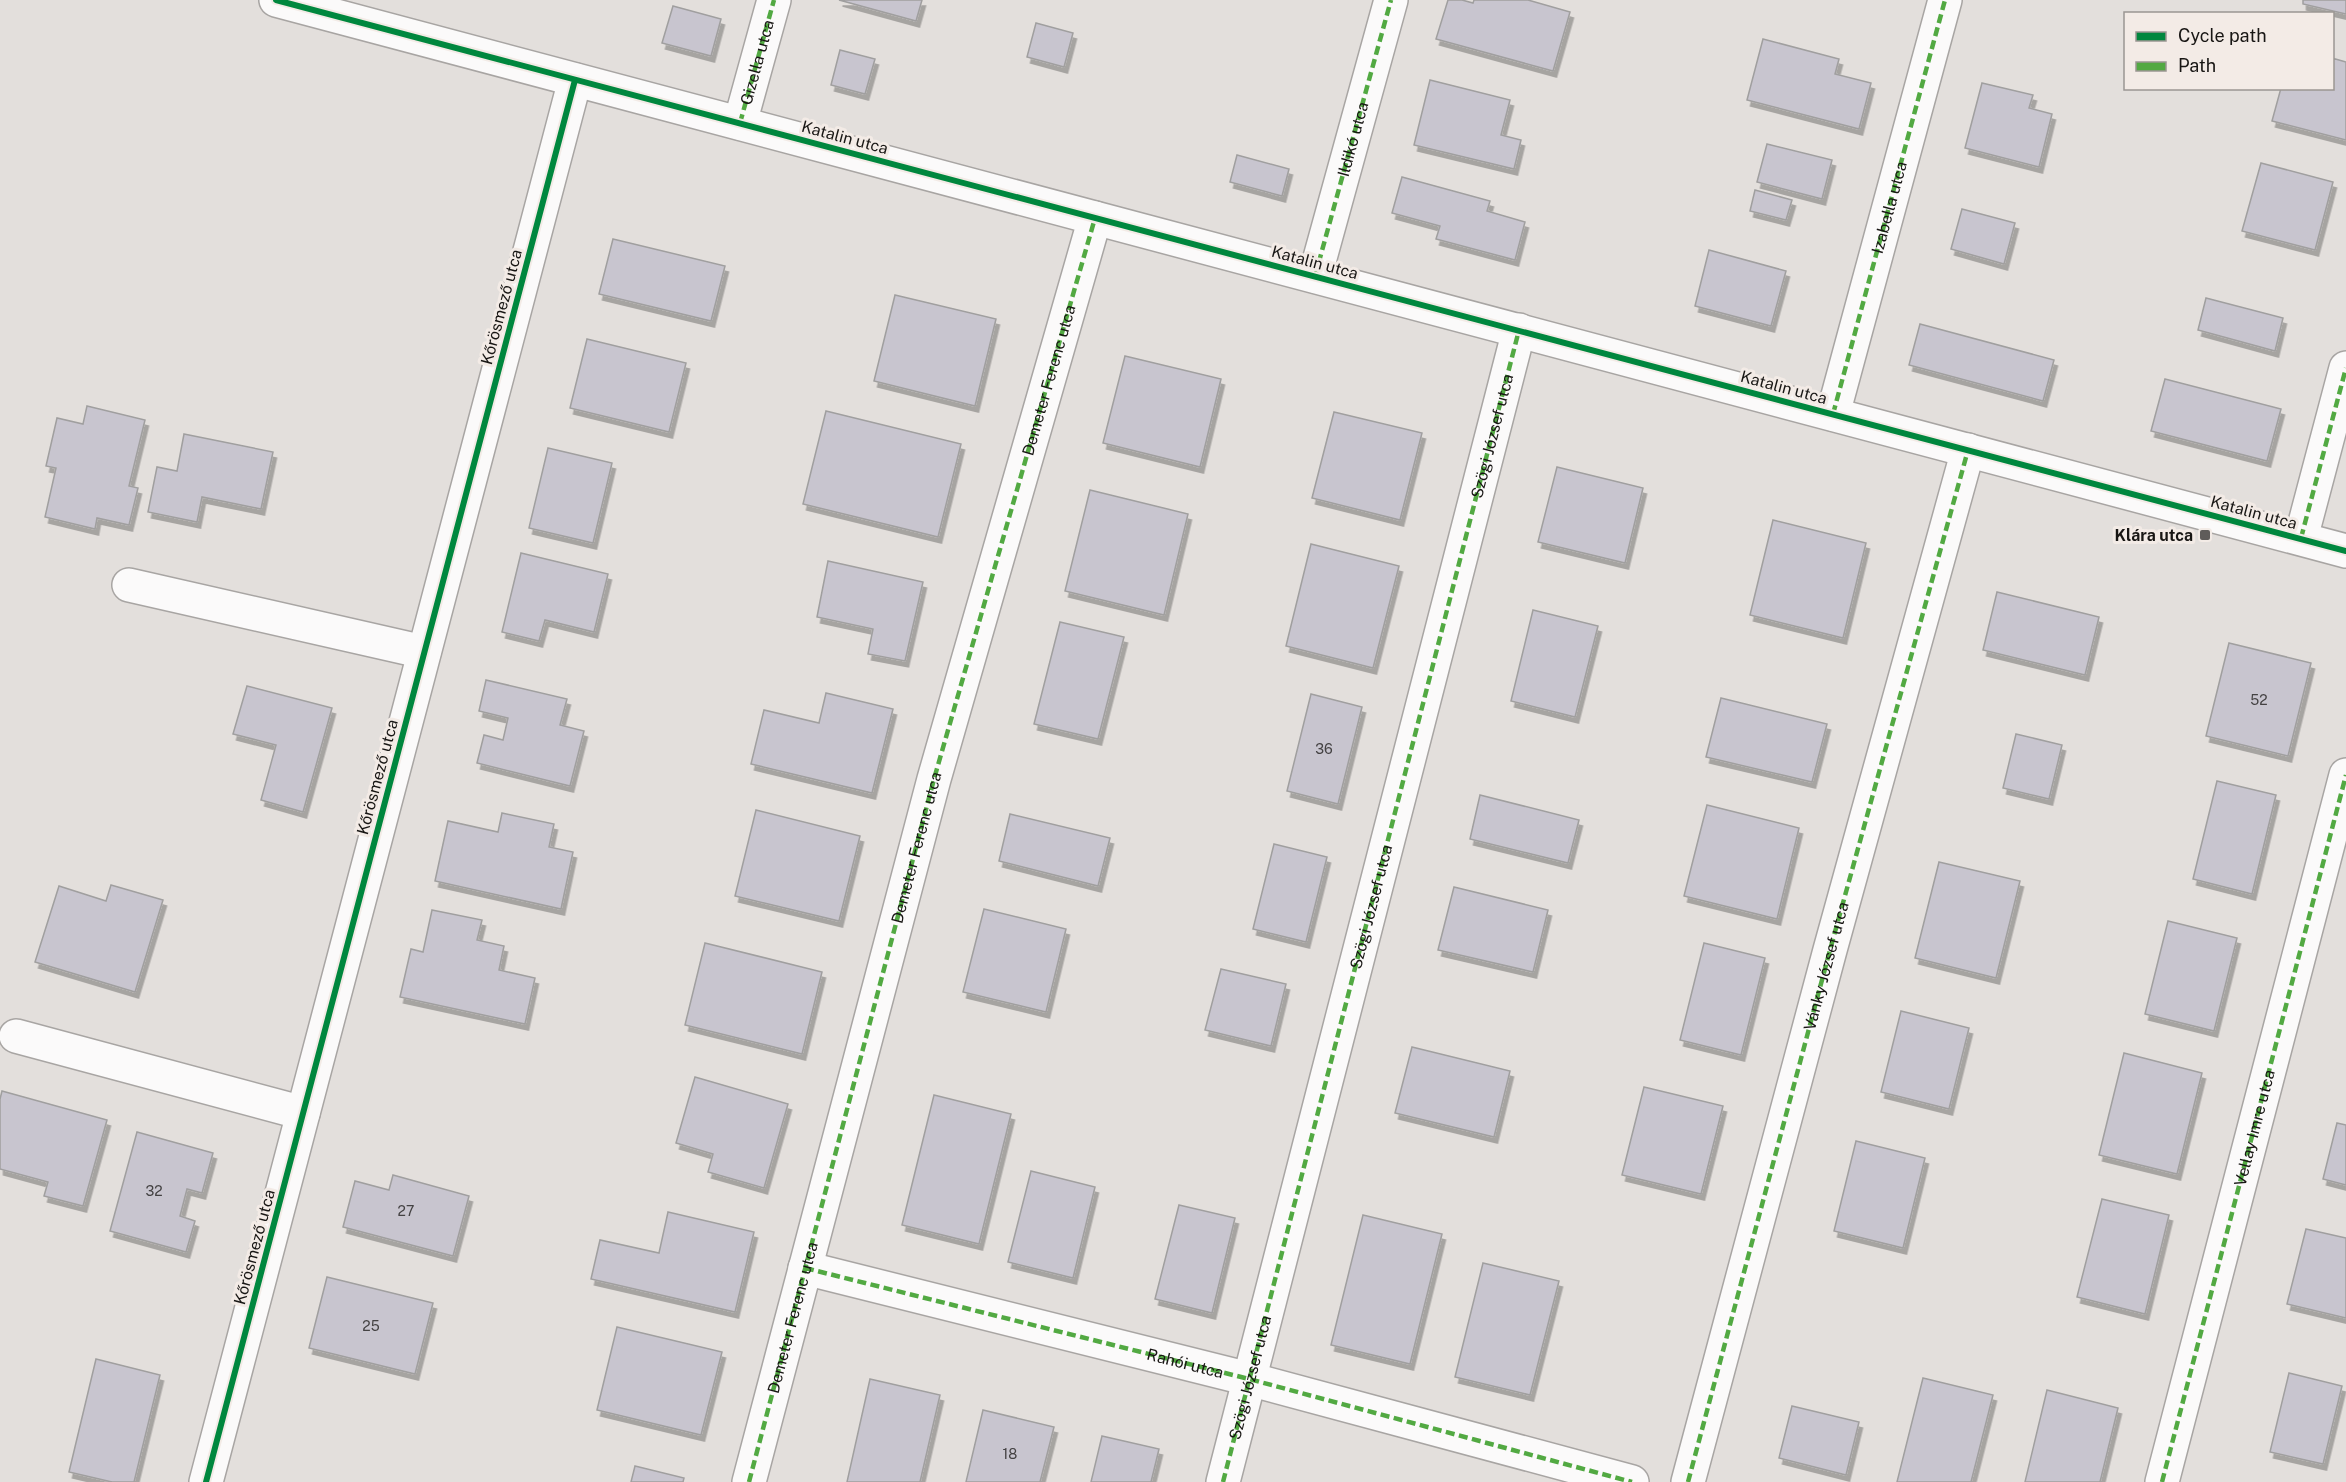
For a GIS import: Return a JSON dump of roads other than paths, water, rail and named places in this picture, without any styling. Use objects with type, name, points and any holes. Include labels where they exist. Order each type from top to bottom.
[{"type":"street","name":"Katalin utca","points":[[276,0],[2346,551]]},
{"type":"street","name":"Gizella utca","points":[[740,123],[774,0]]},
{"type":"street","name":"Ildikó utca","points":[[1315,276],[1391,0]]},
{"type":"street","name":"Izabella utca","points":[[1833,414],[1945,0]]},
{"type":"street","name":"Kőrösmező utca","points":[[206,1482],[575,80]]},
{"type":"street","name":"Demeter Ferenc utca","points":[[749,1482],[934,779],[1095,218]]},
{"type":"street","name":"Szögi József utca","points":[[1223,1482],[1519,330]]},
{"type":"street","points":[[2301,538],[2346,368]]},
{"type":"street","name":"Vánky József utca","points":[[1688,1482],[1830,950],[1968,450]]},
{"type":"street","points":[[129,585],[424,652]]},
{"type":"street","name":"Vellay Imre utca","points":[[2162,1482],[2346,775]]},
{"type":"street","points":[[16,1036],[303,1113]]},
{"type":"street","name":"Rahói utca","points":[[805,1268],[1249,1379],[1632,1482]]},
{"type":"place","name":"Klára utca","points":[[2205,535]]}]
